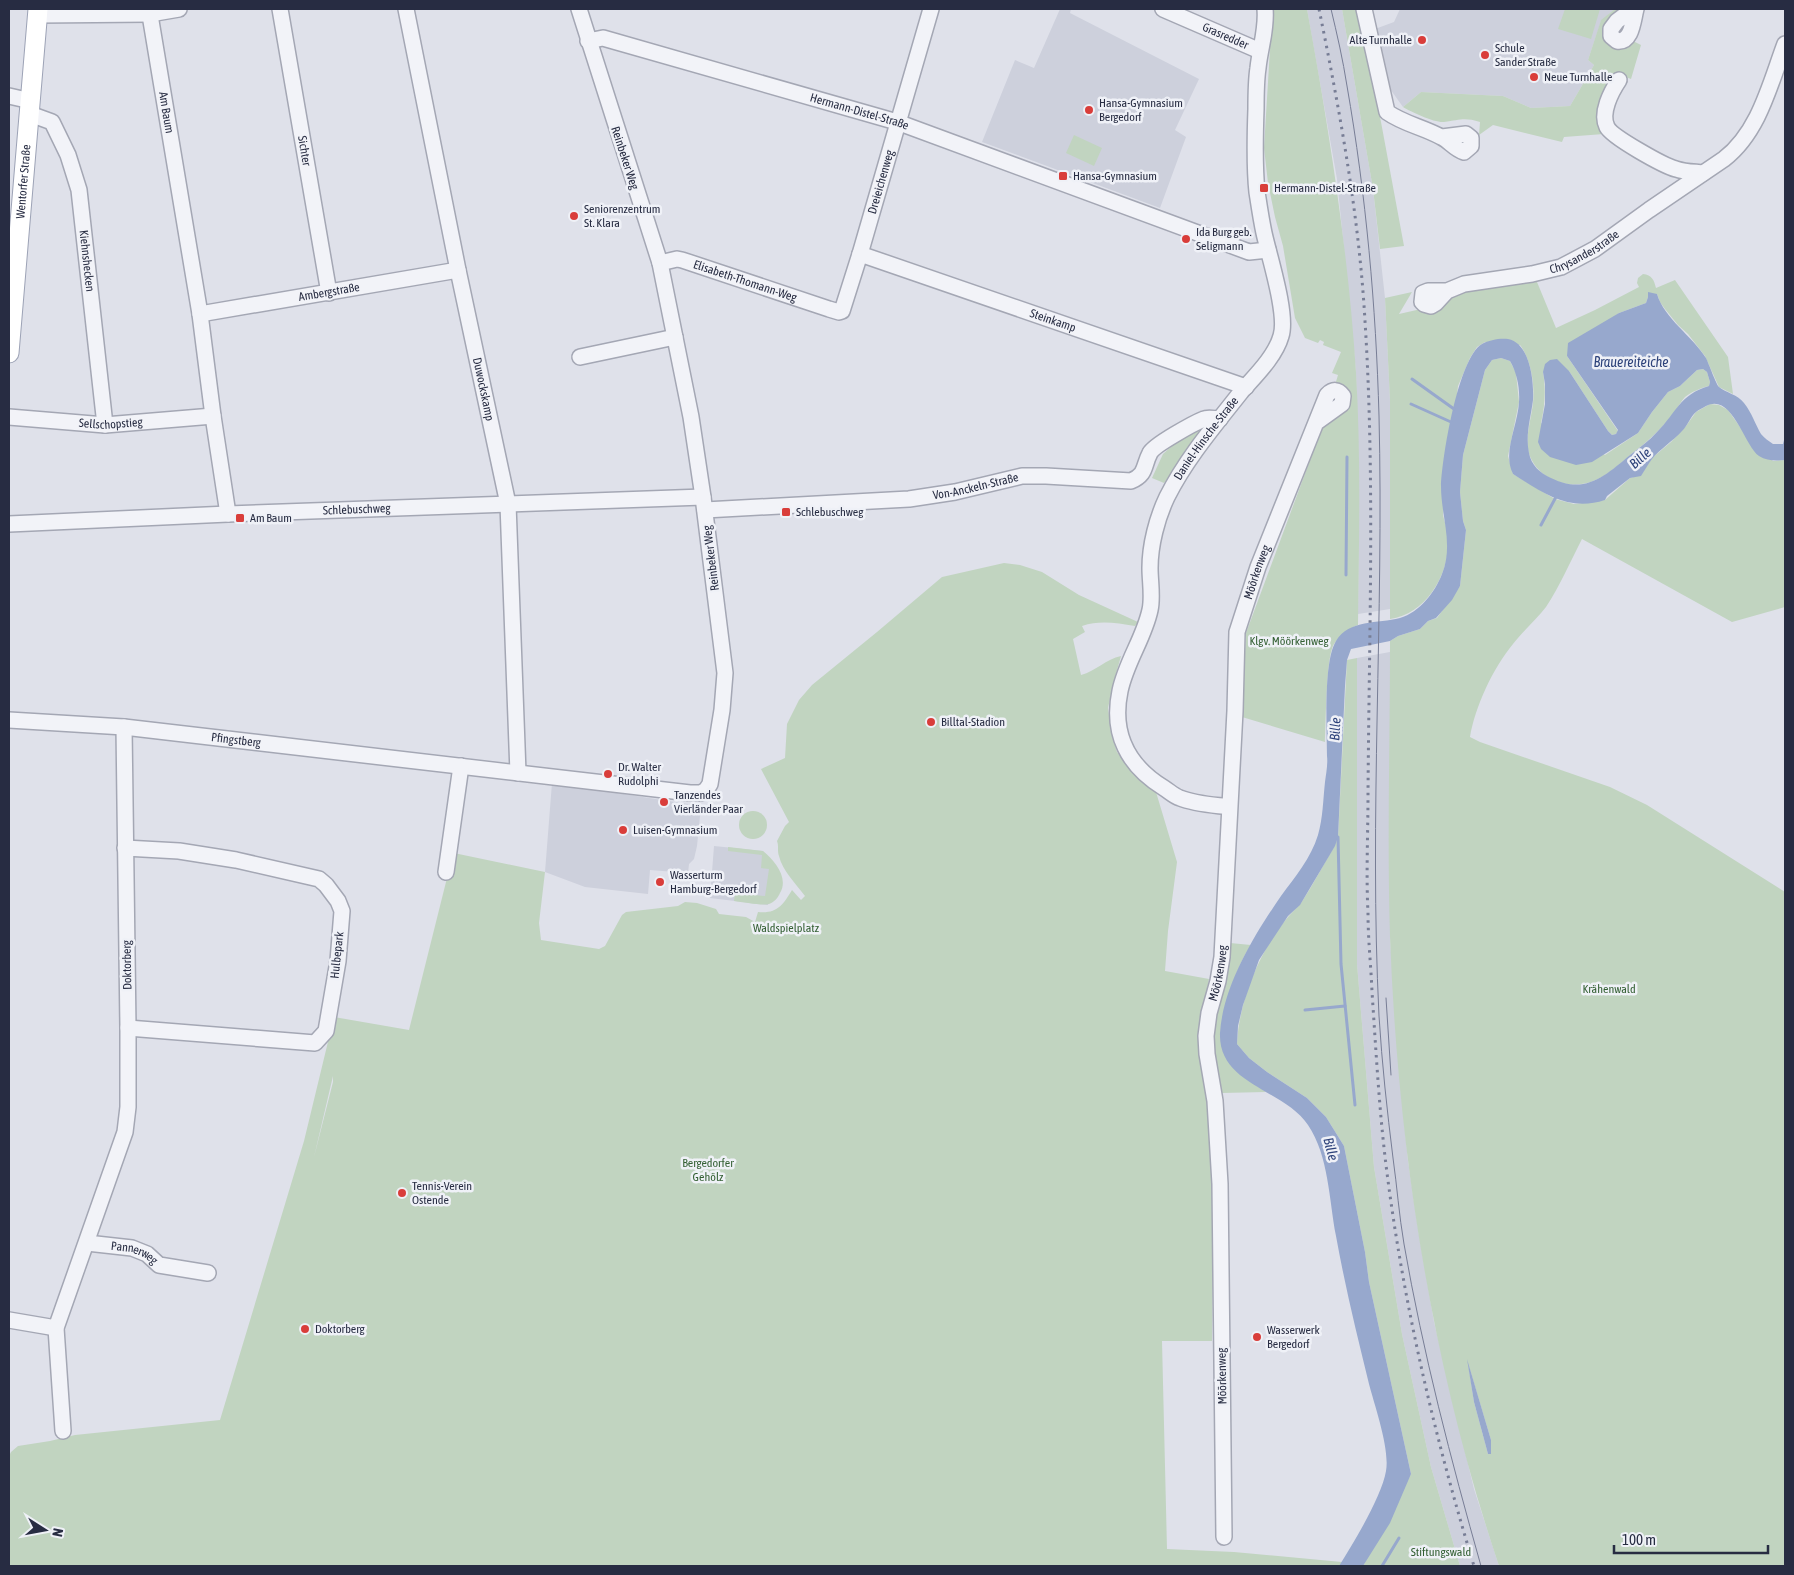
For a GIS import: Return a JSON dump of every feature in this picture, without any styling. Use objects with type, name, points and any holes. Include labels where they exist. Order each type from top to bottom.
[{"type":"main road","name":"Wentorfer Straße","points":[[9,353],[12,275],[31,108],[38,12]]},
{"type":"street","points":[[38,12],[179,9]]},
{"type":"street","name":"Sichter","points":[[280,9],[329,293]]},
{"type":"street","name":"Duwockskamp","points":[[406,9],[458,270],[508,504],[518,773]]},
{"type":"street","name":"Reinbeker Weg","points":[[579,9],[660,263],[692,418],[725,673],[722,710],[711,780]]},
{"type":"street","name":"Dreieichenweg","points":[[828,309],[839,312],[843,309],[931,9]]},
{"type":"street","name":"Grasredder","points":[[1163,9],[1260,52]]},
{"type":"street","name":"Daniel-Hinsche-Straße","points":[[1230,807],[1180,798],[1138,769],[1128,754],[1121,736],[1117,712],[1120,690],[1146,628],[1151,606],[1150,566],[1155,528],[1167,498],[1189,462],[1220,419],[1273,352],[1282,334],[1278,287],[1268,250],[1257,190],[1254,152],[1258,69],[1265,26],[1264,9]]},
{"type":"street","points":[[1364,9],[1387,112],[1398,120],[1442,137]]},
{"type":"street","name":"Am Baum","points":[[150,11],[200,314],[228,514]]},
{"type":"street","name":"Hermann-Distel-Straße","points":[[588,42],[603,38],[897,122],[1249,252],[1268,250]]},
{"type":"street","name":"Chrysanderstraße","points":[[1447,291],[1464,284],[1532,274],[1561,267],[1595,249],[1733,153],[1748,135],[1766,96],[1785,44]]},
{"type":"street","points":[[1619,80],[1612,90],[1605,119],[1610,132],[1622,141],[1676,169],[1704,173]]},
{"type":"street","name":"Kiehnshecken","points":[[9,96],[52,122],[68,155],[79,190],[105,425]]},
{"type":"street","name":"Steinkamp","points":[[860,254],[1246,387]]},
{"type":"street","name":"Elisabeth-Thomann-Weg","points":[[660,263],[677,259],[682,260],[828,309]]},
{"type":"street","name":"Ambergstraße","points":[[200,314],[458,270]]},
{"type":"street","points":[[580,357],[675,337]]},
{"type":"street","name":"Möörkenweg","points":[[1224,1538],[1220,1184],[1215,1101],[1206,1036],[1209,1012],[1222,957],[1237,632],[1258,567],[1327,395],[1331,391],[1336,390]]},
{"type":"street","name":"Sellschopstieg","points":[[9,417],[105,425],[213,416]]},
{"type":"street","name":"Von-Anckeln-Straße","points":[[704,503],[909,498],[955,492],[1022,476],[1131,481],[1139,477],[1150,452],[1157,445],[1206,418],[1220,419]]},
{"type":"street","name":"Schlebuschweg","points":[[9,524],[508,504],[704,503]]},
{"type":"street","name":"Pfingstberg","points":[[9,720],[124,727],[698,794],[704,792],[711,780]]},
{"type":"street","name":"Doktorberg","points":[[63,1431],[56,1328],[87,1244],[124,1132],[128,1107],[124,727]]},
{"type":"street","points":[[446,872],[461,766]]},
{"type":"street","name":"Hulbepark","points":[[125,848],[179,851],[236,860],[319,879],[332,892],[342,911],[338,961],[326,1031],[315,1043],[128,1028]]},
{"type":"street","name":"Pannerweg","points":[[87,1244],[132,1248],[147,1254],[159,1265],[208,1273]]},
{"type":"street","points":[[9,1320],[56,1328]]},
{"type":"shaded area","name":"Hansa-Gymnasium Bergedorf","points":[[1060,9],[1071,9],[1070,13],[1199,79],[1175,130],[1186,137],[1160,208],[982,142],[1015,60],[1034,68]]},
{"type":"shaded area","points":[[1307,9],[1342,9],[1373,189],[1385,298],[1390,401],[1390,609],[1358,614],[1359,504],[1356,372],[1337,179]]},
{"type":"shaded area","name":"Schule Sander Straße","points":[[1400,9],[1615,9],[1601,21],[1588,60],[1594,65],[1570,106],[1531,108],[1503,96],[1421,92],[1403,107],[1388,86],[1375,29],[1394,22]]},
{"type":"shaded area","points":[[1390,652],[1390,939],[1408,1161],[1434,1322],[1474,1489],[1499,1566],[1460,1566],[1431,1467],[1402,1334],[1374,1167],[1357,964],[1357,658]]},
{"type":"shaded area","name":"Luisen-Gymnasium","points":[[552,783],[701,806],[697,846],[694,859],[689,864],[688,873],[650,870],[648,894],[585,887],[545,872]]},
{"type":"shaded area","name":"Luisen-Gymnasium","points":[[714,846],[763,851],[771,868],[768,905],[710,898]]},
{"type":"green space","name":"Klgv. Möörkenweg","points":[[1267,9],[1307,9],[1337,189],[1348,280],[1356,372],[1359,435],[1358,625],[1342,635],[1331,651],[1325,742],[1242,717],[1246,633],[1323,425],[1346,408],[1335,385],[1338,375],[1332,373],[1341,352],[1323,345],[1324,342],[1320,340],[1318,343],[1305,338],[1295,318],[1283,246],[1268,183],[1264,148],[1270,49]]},
{"type":"green space","points":[[1342,9],[1358,9],[1404,246],[1380,249],[1373,189]]},
{"type":"green space","points":[[1565,9],[1600,9],[1591,39],[1558,29]]},
{"type":"green space","points":[[1615,9],[1623,9],[1607,28],[1641,45],[1631,79],[1618,74],[1604,134],[1564,137],[1562,142],[1493,125],[1479,135],[1480,122],[1475,120],[1466,119],[1440,122],[1423,117],[1403,107],[1421,92],[1503,96],[1531,108],[1570,106],[1594,65],[1588,60],[1601,20]]},
{"type":"green space","points":[[1074,135],[1102,148],[1094,166],[1066,153]]},
{"type":"green space","points":[[1643,274],[1649,275],[1652,278],[1656,288],[1675,280],[1728,357],[1733,394],[1719,387],[1705,356],[1665,309],[1657,294],[1648,297],[1646,303],[1619,313],[1567,356],[1618,431],[1616,434],[1612,435],[1608,431],[1569,371],[1543,372],[1545,398],[1541,423],[1605,455],[1638,433],[1668,392],[1680,386],[1697,370],[1703,369],[1707,372],[1710,382],[1709,386],[1696,390],[1685,397],[1656,433],[1615,468],[1591,482],[1573,485],[1551,479],[1542,473],[1530,455],[1528,430],[1533,403],[1533,388],[1527,357],[1520,345],[1485,342],[1477,347],[1458,386],[1443,515],[1447,530],[1447,559],[1436,586],[1427,598],[1416,608],[1404,615],[1390,619],[1390,401],[1385,298],[1412,292],[1399,314],[1421,309],[1429,312],[1439,310],[1453,295],[1463,290],[1537,282],[1556,328],[1639,287],[1637,283],[1638,278]]},
{"type":"green space","name":"Krähenwald","points":[[1501,358],[1510,361],[1516,373],[1519,402],[1508,456],[1513,474],[1555,499],[1574,504],[1605,500],[1630,478],[1641,475],[1652,458],[1671,442],[1696,412],[1710,404],[1719,405],[1728,410],[1740,427],[1773,461],[1785,460],[1785,607],[1732,622],[1582,539],[1546,607],[1513,644],[1492,676],[1476,713],[1470,737],[1610,787],[1647,805],[1785,892],[1785,1566],[1499,1566],[1475,1490],[1454,1412],[1422,1256],[1410,1176],[1394,1017],[1389,900],[1390,641],[1398,636],[1420,629],[1428,621],[1437,618],[1460,586],[1466,530],[1463,521],[1460,492],[1463,455],[1485,370],[1492,360]],"holes":[[[1468,1363],[1491,1440],[1491,1454],[1488,1454],[1474,1402]]]},
{"type":"green space","points":[[1199,430],[1201,433],[1164,483],[1152,478],[1163,454],[1173,445]]},
{"type":"green space","name":"Bergedorfer Gehölz","points":[[1004,563],[1020,565],[1042,572],[1079,595],[1138,622],[1135,626],[1108,623],[1089,624],[1082,626],[1085,632],[1073,639],[1081,675],[1121,656],[1108,708],[1111,732],[1117,752],[1129,767],[1156,792],[1177,862],[1165,971],[1209,979],[1201,1020],[1210,1099],[1214,1161],[1212,1341],[1162,1341],[1167,1549],[1234,1552],[1342,1562],[1339,1566],[9,1566],[9,1456],[18,1446],[75,1435],[220,1420],[304,1141],[334,1017],[409,1030],[447,878],[449,852],[545,872],[539,923],[541,940],[599,949],[605,946],[622,915],[626,912],[678,906],[685,902],[697,903],[716,909],[719,914],[746,917],[755,922],[758,912],[775,910],[786,900],[792,890],[801,900],[805,896],[786,872],[778,852],[777,841],[789,822],[761,769],[785,758],[787,724],[799,700],[812,685],[942,577]],"holes":[[[333,1076],[333,1082],[314,1157]]]},
{"type":"green space","name":"Stiftungswald","points":[[1357,658],[1357,964],[1374,1167],[1402,1334],[1431,1467],[1460,1566],[1363,1566],[1411,1474],[1369,1282],[1344,1146],[1326,1117],[1307,1098],[1267,1072],[1249,1058],[1237,1044],[1242,1010],[1260,960],[1278,930],[1301,903],[1338,837],[1347,660]]},
{"type":"green space","points":[[753,811],[763,815],[767,825],[763,835],[753,839],[743,835],[739,825],[743,815]]},
{"type":"green space","points":[[728,847],[763,851],[772,860],[782,876],[783,882],[780,893],[774,901],[762,905],[734,901],[735,893],[765,896],[769,869],[761,868],[762,855],[728,851]]},
{"type":"green space","points":[[1230,943],[1251,945],[1235,977],[1220,1036],[1245,1078],[1266,1092],[1222,1093],[1212,1041],[1215,1018],[1224,988]]},
{"type":"water","points":[[1648,292],[1657,294],[1672,319],[1706,358],[1719,387],[1744,403],[1762,435],[1773,444],[1783,444],[1785,436],[1785,460],[1765,459],[1759,456],[1753,450],[1730,413],[1723,406],[1715,404],[1706,406],[1696,412],[1682,431],[1652,459],[1641,476],[1630,478],[1607,496],[1605,500],[1580,504],[1557,499],[1513,474],[1509,457],[1518,411],[1518,381],[1510,361],[1501,358],[1492,360],[1485,370],[1463,455],[1460,492],[1463,521],[1466,530],[1460,586],[1452,600],[1436,618],[1428,621],[1420,629],[1398,636],[1390,641],[1351,649],[1347,660],[1345,686],[1338,837],[1335,846],[1300,905],[1288,916],[1259,960],[1243,1005],[1238,1026],[1237,1044],[1249,1058],[1267,1072],[1307,1098],[1326,1117],[1344,1146],[1369,1282],[1411,1474],[1390,1523],[1363,1566],[1339,1566],[1366,1520],[1379,1493],[1387,1462],[1384,1440],[1347,1292],[1320,1150],[1308,1125],[1297,1113],[1254,1085],[1230,1064],[1222,1050],[1220,1033],[1222,1015],[1234,979],[1251,943],[1307,859],[1318,835],[1322,816],[1327,766],[1327,680],[1332,651],[1336,641],[1348,629],[1400,618],[1414,611],[1431,594],[1442,574],[1447,552],[1441,486],[1444,454],[1459,388],[1473,353],[1482,344],[1498,339],[1508,339],[1515,342],[1521,348],[1526,355],[1533,383],[1528,440],[1532,461],[1543,474],[1563,483],[1574,485],[1594,481],[1612,470],[1651,438],[1691,394],[1709,386],[1710,382],[1707,372],[1703,369],[1697,370],[1680,386],[1668,392],[1638,433],[1592,462],[1576,465],[1550,457],[1541,449],[1538,442],[1545,404],[1543,372],[1545,364],[1550,360],[1557,359],[1569,371],[1608,431],[1612,435],[1616,434],[1618,430],[1567,356],[1568,343],[1619,313],[1646,303]]},
{"type":"water","points":[[1467,1359],[1491,1440],[1491,1454],[1488,1454],[1474,1402]]},
{"type":"waterway","points":[[1412,379],[1454,409]]},
{"type":"waterway","points":[[1411,404],[1451,422]]},
{"type":"waterway","points":[[1346,575],[1347,457]]},
{"type":"waterway","points":[[1541,525],[1557,495]]},
{"type":"waterway","points":[[1336,836],[1338,837],[1341,964],[1355,1105]]},
{"type":"waterway","points":[[1305,1010],[1345,1006]]},
{"type":"waterway","points":[[1382,1566],[1399,1538]]},
{"type":"tram line","points":[[1331,9],[1340,47],[1360,168],[1373,292],[1378,375],[1380,566],[1375,866],[1376,941],[1383,1069],[1401,1222],[1412,1285],[1438,1406],[1481,1566]]},
{"type":"tram line","points":[[1386,998],[1391,1075]]},
{"type":"railway","points":[[1319,9],[1348,164],[1358,242],[1365,321],[1371,499],[1367,898],[1378,1079],[1384,1144],[1401,1267],[1421,1368],[1459,1517],[1474,1566]]},
{"type":"place","name":"Alte Turnhalle","points":[[1422,40]]},
{"type":"place","name":"Schule Sander Straße","points":[[1485,55]]},
{"type":"place","name":"Neue Turnhalle","points":[[1534,77]]},
{"type":"place","name":"Hansa-Gymnasium Bergedorf","points":[[1089,110]]},
{"type":"place","name":"Hansa-Gymnasium","points":[[1063,176]]},
{"type":"place","name":"Hermann-Distel-Straße","points":[[1264,188]]},
{"type":"place","name":"Seniorenzentrum St. Klara","points":[[574,216]]},
{"type":"place","name":"Ida Burg geb. Seligmann","points":[[1186,239]]},
{"type":"place","name":"Schlebuschweg","points":[[786,512]]},
{"type":"place","name":"Am Baum","points":[[240,518]]},
{"type":"place","name":"Billtal-Stadion","points":[[931,722]]},
{"type":"place","name":"Dr. Walter Rudolphi","points":[[608,774]]},
{"type":"place","name":"Tanzendes Vierländer Paar","points":[[664,802]]},
{"type":"place","name":"Luisen-Gymnasium","points":[[623,830]]},
{"type":"place","name":"Wasserturm Hamburg-Bergedorf","points":[[660,882]]},
{"type":"place","name":"Tennis-Verein Ostende","points":[[402,1193]]},
{"type":"place","name":"Doktorberg","points":[[305,1329]]},
{"type":"place","name":"Wasserwerk Bergedorf","points":[[1257,1337]]},
{"type":"water label","name":"Brauereiteiche","points":[[1631,362]]},
{"type":"water label","name":"Bille","points":[[1640,458]]},
{"type":"water label","name":"Bille","points":[[1335,729]]},
{"type":"water label","name":"Bille","points":[[1331,1149]]},
{"type":"park label","name":"Waldspielplatz","points":[[786,928]]}]
